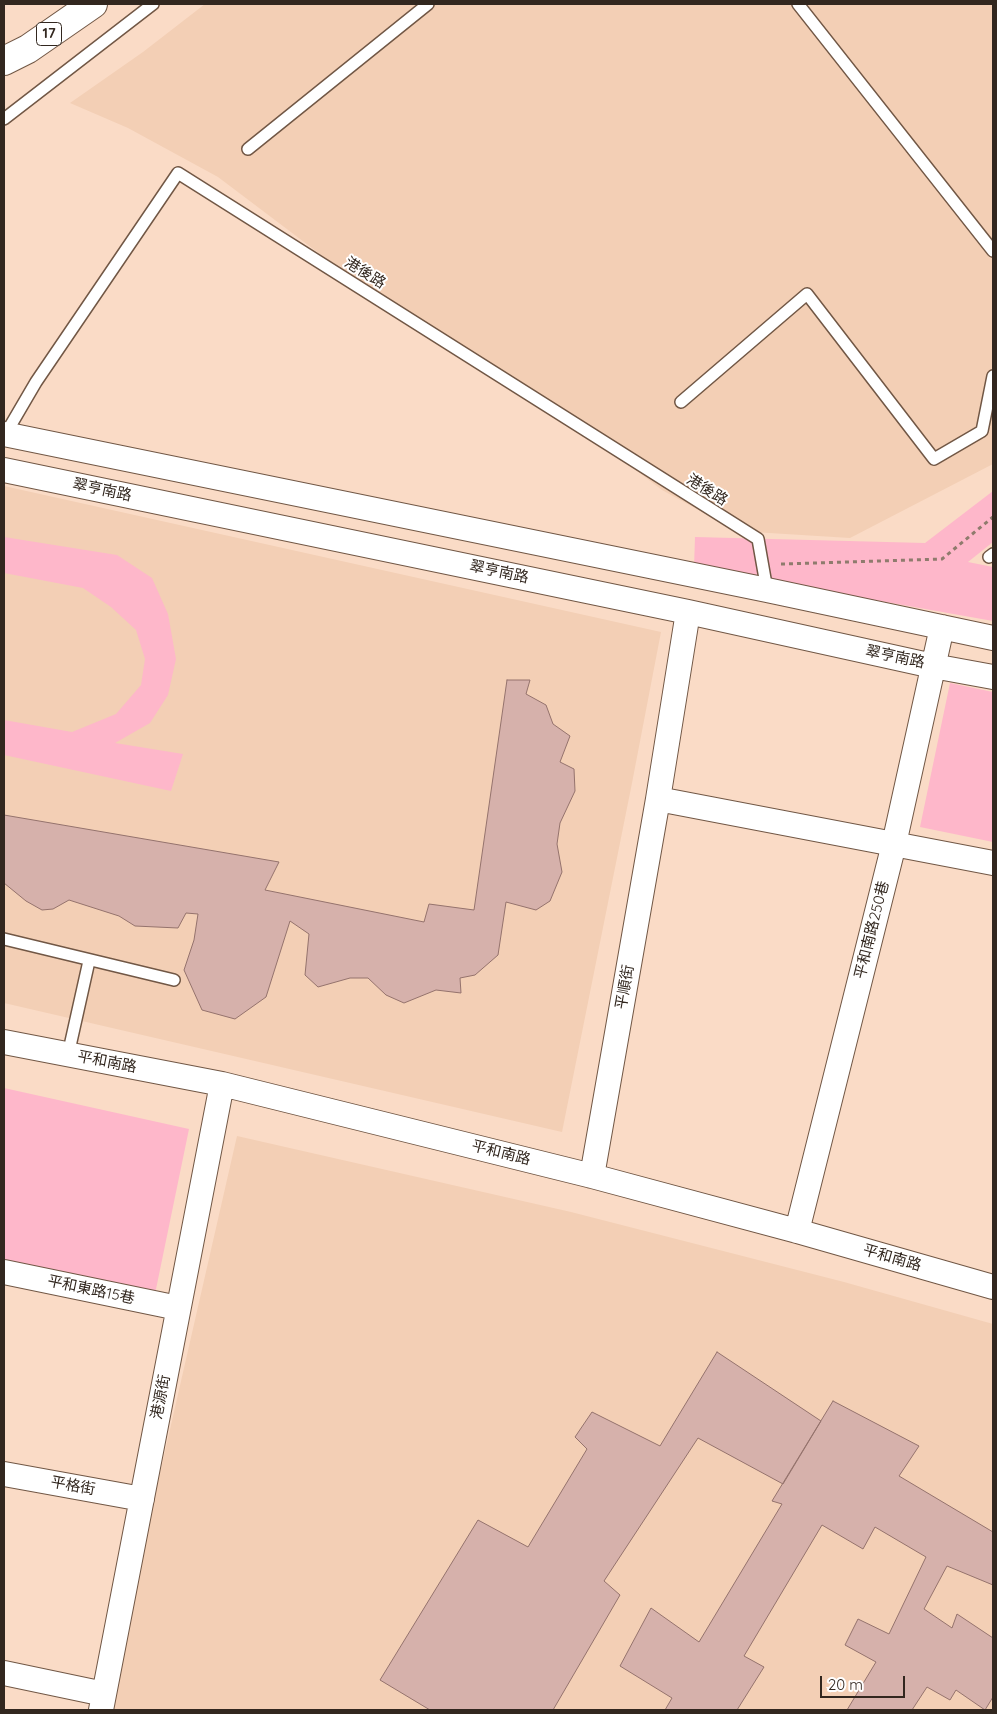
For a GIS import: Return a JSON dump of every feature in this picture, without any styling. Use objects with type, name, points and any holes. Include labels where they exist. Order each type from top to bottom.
[{"type":"main road","name":"17","points":[[4,62],[93,4]]},
{"type":"street","points":[[4,435],[765,578],[942,627],[993,638]]},
{"type":"street","name":"翠亨南路","points":[[4,470],[688,612],[933,666],[993,677]]},
{"type":"street","name":"平順街","points":[[592,1176],[658,799],[688,612]]},
{"type":"street","name":"平和南路250巷","points":[[797,1231],[894,844],[942,627]]},
{"type":"street","points":[[658,799],[993,863]]},
{"type":"street","name":"平和南路","points":[[4,1042],[222,1084],[592,1176],[797,1231],[993,1287]]},
{"type":"street","name":"港源街","points":[[102,1702],[222,1084]]},
{"type":"street","name":"平和東路15巷","points":[[4,1272],[178,1308]]},
{"type":"street","name":"平格街","points":[[4,1474],[142,1499]]},
{"type":"street","points":[[4,1673],[102,1702]]},
{"type":"lane","points":[[4,119],[152,4]]},
{"type":"lane","points":[[248,150],[428,4]]},
{"type":"lane","points":[[798,4],[993,251]]},
{"type":"lane","name":"港後路","points":[[4,435],[36,382],[178,173],[758,539],[765,578]]},
{"type":"lane","points":[[681,402],[807,294],[934,459],[982,431],[993,376]]},
{"type":"lane","points":[[4,940],[174,980]]},
{"type":"lane","points":[[68,1055],[89,961]]},
{"type":"path","points":[[765,578],[775,565],[942,559],[993,517]]},
{"type":"shaded area","points":[[205,4],[993,4],[993,464],[850,538],[737,531],[662,490],[521,382],[361,285],[218,177],[128,128],[70,103],[143,52]]},
{"type":"shaded area","points":[[4,486],[661,632],[562,1132],[4,1003]]},
{"type":"shaded area","points":[[993,491],[993,542],[968,562],[993,567],[993,621],[694,568],[695,537],[925,543]]},
{"type":"shaded area","points":[[4,537],[117,555],[152,578],[168,614],[176,659],[168,695],[150,723],[115,743],[183,754],[171,791],[4,755],[4,720],[72,732],[116,714],[141,685],[145,659],[136,630],[111,607],[83,588],[4,573]]},
{"type":"shaded area","points":[[950,683],[993,692],[993,842],[920,827]]},
{"type":"shaded area","points":[[4,1088],[189,1129],[155,1294],[4,1263]]},
{"type":"shaded area","points":[[237,1136],[571,1212],[844,1282],[993,1324],[993,1710],[110,1710],[155,1495]]},
{"type":"building","points":[[507,680],[530,680],[526,694],[546,705],[553,724],[570,736],[560,762],[574,769],[575,791],[560,823],[557,844],[562,872],[550,901],[536,910],[506,902],[498,955],[475,975],[460,978],[461,993],[436,990],[404,1003],[386,995],[368,978],[350,978],[318,987],[305,975],[309,934],[290,921],[266,997],[235,1019],[202,1010],[184,970],[194,940],[198,914],[186,913],[178,928],[135,926],[119,916],[69,900],[53,909],[42,910],[26,901],[4,883],[4,815],[279,862],[265,890],[424,922],[429,904],[474,910]]},
{"type":"building","points":[[717,1352],[821,1421],[783,1484],[698,1438],[604,1581],[620,1595],[553,1710],[430,1710],[380,1680],[478,1520],[528,1547],[587,1449],[575,1437],[592,1412],[660,1446]]},
{"type":"building","points":[[833,1401],[919,1446],[899,1476],[993,1532],[993,1585],[947,1566],[924,1609],[952,1628],[957,1614],[993,1638],[993,1697],[985,1710],[956,1690],[950,1700],[927,1687],[912,1710],[847,1710],[876,1662],[845,1645],[858,1619],[889,1634],[926,1557],[875,1527],[863,1549],[822,1525],[744,1656],[764,1667],[737,1710],[665,1710],[672,1698],[620,1666],[651,1608],[699,1642],[782,1504],[772,1501]]}]
